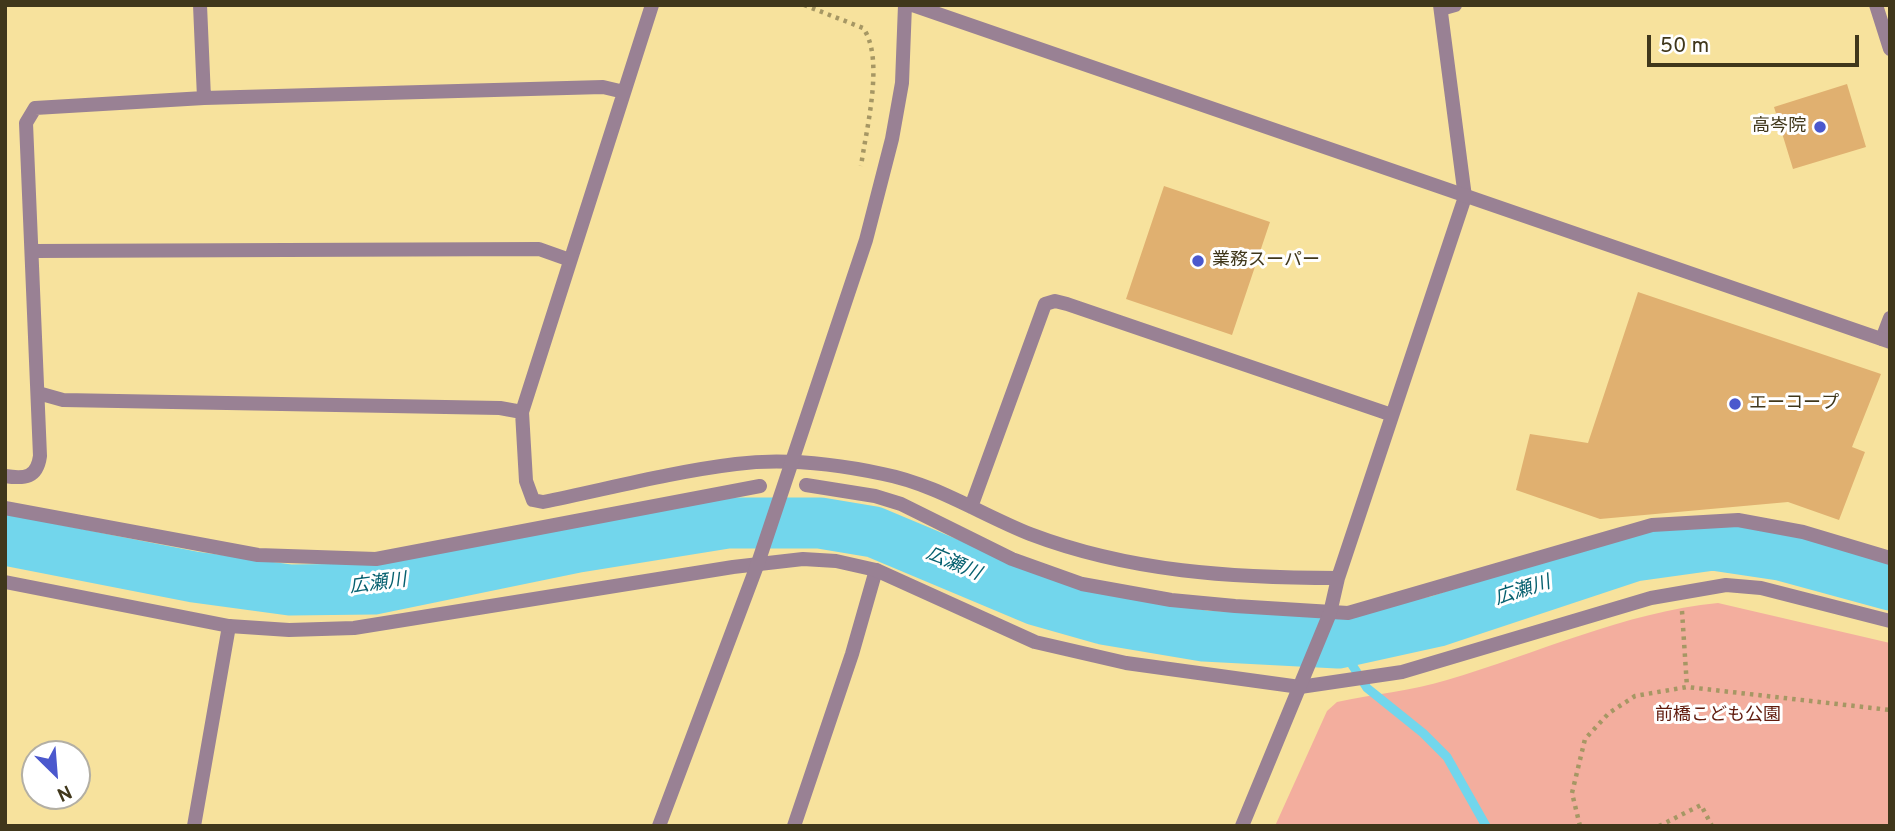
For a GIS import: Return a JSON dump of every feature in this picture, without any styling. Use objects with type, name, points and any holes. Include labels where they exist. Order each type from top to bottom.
[{"type":"street","points":[[200,5],[204,98]]},
{"type":"street","points":[[652,5],[522,412],[528,492],[533,500],[543,502],[735,464],[791,463],[885,474],[1029,533],[1091,555],[1168,569],[1246,578],[1338,578]]},
{"type":"street","points":[[659,826],[758,563],[866,240],[892,139],[902,83],[905,5]]},
{"type":"street","points":[[912,5],[1886,341],[1890,317]]},
{"type":"street","points":[[1876,5],[1890,49]]},
{"type":"street","points":[[1242,826],[1311,665],[1465,197],[1446,6]]},
{"type":"street","points":[[5,476],[22,478],[36,472],[40,456],[34,251],[26,123],[30,112],[42,106],[204,98],[603,87],[624,92]]},
{"type":"street","points":[[34,251],[538,250],[570,260]]},
{"type":"street","points":[[971,507],[1041,309],[1045,304],[1055,301],[1392,415]]},
{"type":"street","points":[[38,393],[63,400],[499,408],[522,412]]},
{"type":"street","points":[[806,485],[875,496],[901,504],[1012,559],[1082,584],[1171,600],[1328,617],[1652,525],[1738,520],[1802,532],[1890,558]]},
{"type":"street","points":[[5,508],[258,555],[376,559],[760,486]]},
{"type":"street","points":[[5,582],[229,626],[289,630],[354,628],[758,563],[803,559],[836,561],[876,570],[1035,642],[1126,663],[1300,687],[1402,672],[1681,592],[1726,585],[1761,588],[1890,621]]},
{"type":"street","points":[[794,826],[852,654],[876,570]]},
{"type":"street","points":[[194,826],[229,626]]},
{"type":"path","points":[[804,5],[863,28],[871,45],[872,84],[860,175]]},
{"type":"path","points":[[1681,592],[1688,687]]},
{"type":"path","points":[[1580,826],[1572,793],[1585,739],[1609,713],[1634,696],[1688,687],[1890,710]]},
{"type":"path","points":[[1659,826],[1701,805],[1712,826]]},
{"type":"green space","name":"前橋こども公園","points":[[1718,603],[1890,643],[1890,826],[1275,826],[1327,711],[1337,702],[1433,684],[1615,624]]},
{"type":"building","name":"高岑院","points":[[1847,84],[1866,147],[1793,169],[1774,107]]},
{"type":"building","name":"業務スーパー","points":[[1164,186],[1270,222],[1232,335],[1126,299]]},
{"type":"building","name":"エーコープ","points":[[1638,292],[1881,374],[1852,447],[1865,452],[1839,520],[1788,502],[1600,519],[1516,490],[1530,434],[1588,443]]},
{"type":"waterway","name":"広瀬川","points":[[5,540],[194,577],[290,590],[374,589],[578,547],[727,523],[820,523],[874,532],[1036,600],[1103,619],[1204,636],[1338,643],[1438,621],[1634,556],[1713,545],[1780,555],[1890,585]]},
{"type":"waterway","points":[[1338,643],[1367,688],[1423,733],[1447,757],[1486,826]]},
{"type":"place","name":"高岑院","points":[[1820,127]]},
{"type":"place","name":"業務スーパー","points":[[1198,261]]},
{"type":"place","name":"エーコープ","points":[[1735,404]]}]
